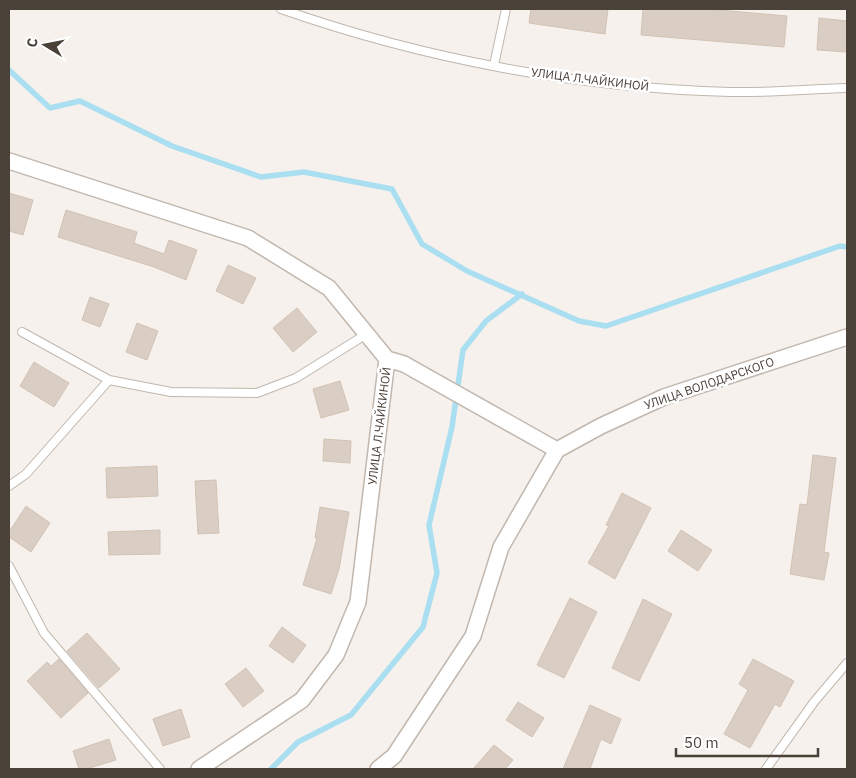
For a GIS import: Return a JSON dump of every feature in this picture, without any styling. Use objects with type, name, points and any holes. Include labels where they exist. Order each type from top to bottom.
[{"type":"street","name":"УЛИЦА Л.ЧАЙКИНОЙ","points":[[9,162],[248,238],[329,288],[365,335],[387,359],[358,602],[336,655],[302,700],[199,769]]},
{"type":"street","name":"УЛИЦА ВОЛОДАРСКОГО","points":[[557,450],[601,426],[664,397],[847,337]]},
{"type":"street","points":[[378,769],[394,756],[473,636],[501,547],[557,450],[404,364],[387,359]]},
{"type":"lane","name":"УЛИЦА Л.ЧАЙКИНОЙ","points":[[281,9],[395,45],[494,65],[616,85],[731,92],[847,88]]},
{"type":"lane","points":[[494,65],[506,9]]},
{"type":"lane","points":[[22,332],[109,380],[171,392],[257,393],[296,378],[365,335]]},
{"type":"lane","points":[[9,486],[26,474],[109,380]]},
{"type":"lane","points":[[9,566],[44,633],[160,769]]},
{"type":"lane","points":[[766,769],[814,702],[847,663]]},
{"type":"building","points":[[531,9],[608,9],[605,34],[529,23]]},
{"type":"building","points":[[643,9],[708,9],[787,16],[784,47],[641,35]]},
{"type":"building","points":[[819,18],[847,21],[847,52],[817,50]]},
{"type":"building","points":[[9,193],[33,200],[23,235],[9,231]]},
{"type":"building","points":[[66,210],[137,232],[134,243],[164,254],[169,240],[197,250],[186,280],[154,267],[58,237]]},
{"type":"building","points":[[228,265],[256,278],[243,304],[216,291]]},
{"type":"building","points":[[90,297],[109,304],[100,327],[82,320]]},
{"type":"building","points":[[297,308],[317,332],[293,352],[273,328]]},
{"type":"building","points":[[137,323],[158,331],[147,360],[126,352]]},
{"type":"building","points":[[34,362],[69,383],[54,407],[20,386]]},
{"type":"building","points":[[340,381],[349,410],[321,418],[313,389]]},
{"type":"building","points":[[324,439],[351,441],[350,463],[323,461]]},
{"type":"building","points":[[813,455],[836,458],[824,552],[829,553],[824,580],[790,574],[800,504],[807,505]]},
{"type":"building","points":[[157,466],[158,496],[107,498],[106,468]]},
{"type":"building","points":[[216,480],[219,533],[198,534],[195,481]]},
{"type":"building","points":[[622,493],[651,508],[615,579],[588,563],[609,526],[606,525]]},
{"type":"building","points":[[26,506],[50,523],[31,552],[9,537],[9,532]]},
{"type":"building","points":[[320,507],[349,512],[339,569],[331,594],[303,585],[317,538],[315,538]]},
{"type":"building","points":[[160,530],[160,554],[109,555],[108,532]]},
{"type":"building","points":[[681,530],[712,550],[698,571],[668,551]]},
{"type":"building","points":[[570,598],[597,612],[564,678],[537,665]]},
{"type":"building","points":[[643,599],[672,614],[639,681],[612,668]]},
{"type":"building","points":[[282,627],[306,645],[293,663],[269,646]]},
{"type":"building","points":[[87,633],[120,669],[99,688],[67,651]]},
{"type":"building","points":[[59,659],[88,693],[61,718],[27,681],[47,662],[51,666]]},
{"type":"building","points":[[753,659],[794,681],[780,707],[775,704],[750,748],[724,734],[748,690],[739,684]]},
{"type":"building","points":[[246,668],[264,691],[243,707],[225,684]]},
{"type":"building","points":[[518,702],[544,718],[532,737],[506,720]]},
{"type":"building","points":[[590,705],[621,719],[611,744],[601,739],[590,769],[563,769]]},
{"type":"building","points":[[181,709],[190,737],[163,746],[153,719]]},
{"type":"building","points":[[109,739],[116,760],[86,769],[79,769],[73,751]]},
{"type":"building","points":[[494,745],[513,760],[505,769],[473,769]]},
{"type":"waterway","points":[[9,70],[50,108],[80,101],[172,146],[261,177],[304,172],[392,189],[422,244],[467,271],[579,321],[606,326],[840,246],[847,247]]},
{"type":"waterway","points":[[271,769],[298,742],[351,715],[423,627],[437,573],[429,525],[452,427],[463,350],[486,321],[522,294]]}]
